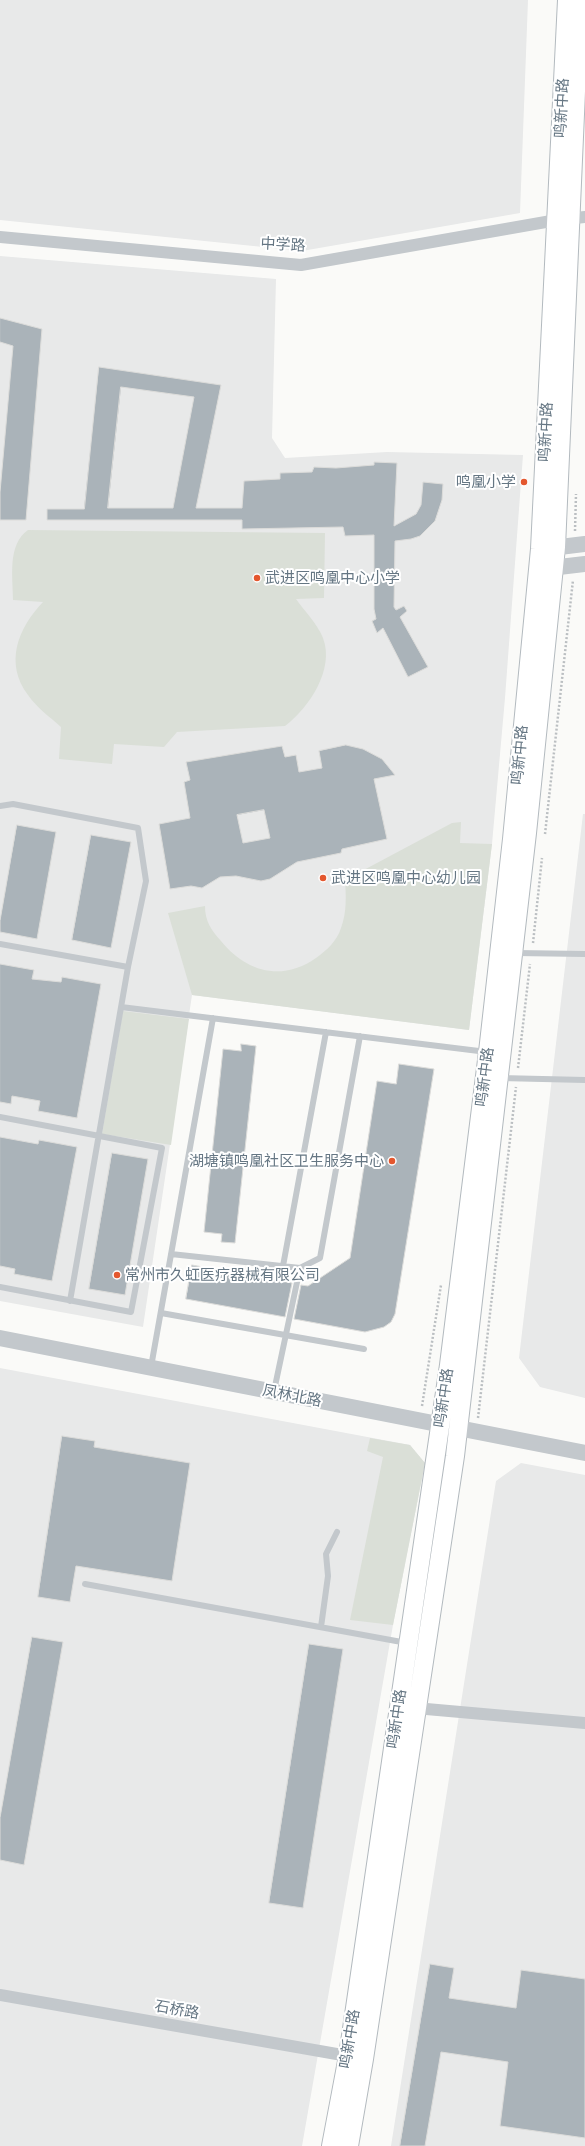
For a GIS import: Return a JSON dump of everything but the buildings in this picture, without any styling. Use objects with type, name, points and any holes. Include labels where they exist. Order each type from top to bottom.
[{"type":"main road","name":"鸣新中路","points":[[567,0],[571,218]]},
{"type":"main road","name":"鸣新中路","points":[[331,2146],[348,2056],[417,1644],[499,1078],[495,1053],[513,953],[548,548],[571,218],[580,0]]},
{"type":"main road","name":"鸣新中路","points":[[449,1427],[495,1053],[512,839],[546,569]]},
{"type":"main road","name":"鸣新中路","points":[[348,2146],[366,2044],[416,1708],[417,1644]]},
{"type":"street","name":"中学路","points":[[0,237],[301,264],[571,218]]},
{"type":"street","points":[[548,548],[585,544]]},
{"type":"street","points":[[546,569],[585,564]]},
{"type":"street","name":"凤林北路","points":[[0,1338],[585,1454]]},
{"type":"street","points":[[416,1708],[585,1723]]},
{"type":"street","name":"石桥路","points":[[0,1995],[348,2056]]},
{"type":"lane","points":[[0,806],[13,804],[138,828],[146,881],[128,967],[70,1301]]},
{"type":"lane","points":[[0,944],[128,967]]},
{"type":"lane","points":[[513,953],[585,954]]},
{"type":"lane","points":[[121,1007],[495,1053]]},
{"type":"lane","points":[[151,1368],[213,1018]]},
{"type":"lane","points":[[283,1266],[326,1032]]},
{"type":"lane","points":[[171,1254],[300,1268],[320,1258],[360,1036]]},
{"type":"lane","points":[[499,1078],[585,1080]]},
{"type":"lane","points":[[0,1118],[162,1148],[131,1312],[0,1287]]},
{"type":"lane","points":[[274,1392],[300,1268]]},
{"type":"lane","points":[[161,1313],[364,1349]]},
{"type":"lane","points":[[321,1627],[328,1576],[326,1554],[337,1532]]},
{"type":"lane","points":[[86,1584],[417,1644]]},
{"type":"path","points":[[420,1421],[442,1279]]},
{"type":"shaded area","points":[[0,0],[528,0],[520,213],[302,251],[0,220]]},
{"type":"shaded area","points":[[0,256],[276,279],[272,438],[285,458],[387,452],[523,455],[505,698],[492,844],[469,1030],[192,995],[143,1327],[0,1301]]},
{"type":"shaded area","points":[[28,530],[325,533],[324,598],[296,599],[314,622],[323,638],[326,650],[326,662],[318,687],[303,709],[285,726],[177,732],[164,747],[114,744],[112,764],[59,759],[61,727],[39,708],[28,695],[21,683],[17,671],[17,646],[21,634],[34,612],[43,602],[13,600],[12,572],[14,553],[21,536]]},
{"type":"shaded area","points":[[583,814],[585,814],[585,1398],[540,1387],[519,1358]]},
{"type":"shaded area","points":[[461,822],[460,843],[492,844],[469,1030],[192,995],[168,913],[205,906],[207,921],[217,937],[231,952],[253,966],[265,970],[290,970],[316,958],[328,948],[337,937],[343,922],[345,910],[345,880],[452,823]]},
{"type":"shaded area","points":[[123,1011],[189,1019],[171,1145],[102,1134]]},
{"type":"shaded area","points":[[0,1368],[410,1445],[425,1463],[393,1625],[302,2146],[0,2146]]},
{"type":"shaded area","points":[[370,1438],[410,1445],[425,1463],[393,1625],[350,1620],[383,1457],[367,1451]]},
{"type":"shaded area","points":[[521,1463],[585,1475],[585,2146],[391,2146],[496,1481]]},
{"type":"place","name":"鸣凰小学","points":[[524,482]]},
{"type":"place","name":"武进区鸣凰中心小学","points":[[257,578]]},
{"type":"place","name":"武进区鸣凰中心幼儿园","points":[[323,878]]},
{"type":"place","name":"湖塘镇鸣凰社区卫生服务中心","points":[[392,1161]]},
{"type":"place","name":"常州市久虹医疗器械有限公司","points":[[117,1275]]}]
